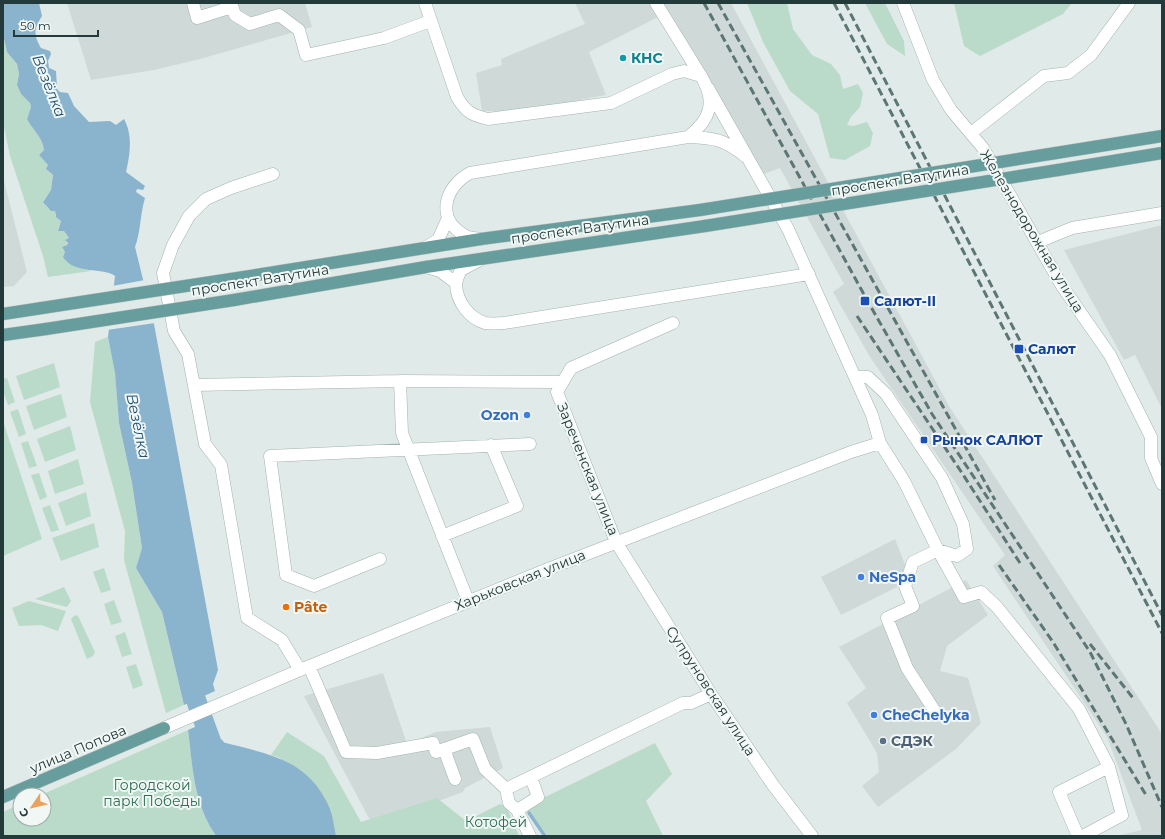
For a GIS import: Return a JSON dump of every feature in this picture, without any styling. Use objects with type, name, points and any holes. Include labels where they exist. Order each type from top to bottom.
[{"type":"main road","name":"проспект Ватутина","points":[[3,314],[481,239],[700,210],[1162,136]]},
{"type":"main road","name":"проспект Ватутина","points":[[3,335],[234,300],[481,259],[705,226],[1162,153]]},
{"type":"main road","name":"улица Попова","points":[[3,797],[164,728]]},
{"type":"street","points":[[193,3],[197,18],[231,5],[235,15],[250,24],[279,15],[299,30],[306,55],[384,38],[430,21]]},
{"type":"street","points":[[425,3],[457,97],[472,115],[488,119],[611,103],[672,74],[684,71],[701,76]]},
{"type":"street","points":[[656,3],[750,159],[788,229],[872,415],[880,443],[904,481],[938,550],[964,597],[981,592],[997,607],[1079,709],[1109,766],[1122,815],[1082,836]]},
{"type":"street","name":"Железнодорожная улица","points":[[903,3],[933,80],[951,110],[983,148],[1062,286],[1110,355],[1151,437],[1151,458],[1162,484]]},
{"type":"street","points":[[971,132],[1044,76],[1068,73],[1091,55],[1129,3]]},
{"type":"street","points":[[688,137],[702,126],[710,108],[708,88]]},
{"type":"street","points":[[423,248],[438,240],[448,218],[447,200],[451,189],[460,179],[470,173],[688,137],[709,138],[730,144],[750,159]]},
{"type":"street","points":[[273,174],[231,188],[206,199],[189,216],[173,245],[163,272],[174,331],[188,354],[205,444],[221,464],[247,618],[282,640],[305,668],[346,752],[377,753],[433,743],[436,752],[473,739],[485,769],[506,789],[509,803],[518,812],[530,836]]},
{"type":"street","points":[[1038,242],[1072,228],[1162,213]]},
{"type":"street","points":[[448,218],[453,226],[466,236],[481,239]]},
{"type":"street","points":[[481,259],[461,270],[456,283],[461,303],[471,316],[486,323],[504,323],[809,274]]},
{"type":"street","points":[[426,268],[440,271],[456,283]]},
{"type":"street","name":"Зареченская улица","points":[[616,542],[557,392],[571,368],[673,323]]},
{"type":"street","points":[[855,377],[868,377],[886,394],[942,478],[963,524],[967,549],[957,556],[938,550],[913,562],[905,586],[914,606],[887,618],[908,668],[936,713]]},
{"type":"street","points":[[194,385],[400,381],[562,382]]},
{"type":"street","points":[[400,381],[402,433],[468,601]]},
{"type":"street","points":[[1151,437],[1162,442]]},
{"type":"street","name":"Харьковская улица","points":[[164,728],[305,668],[616,542],[851,452],[880,443]]},
{"type":"street","points":[[380,559],[314,586],[286,575],[270,456],[530,444]]},
{"type":"street","points":[[442,536],[517,506],[491,445]]},
{"type":"street","name":"Супруновская улица","points":[[616,542],[711,694],[773,785],[812,836]]},
{"type":"street","points":[[506,789],[532,780],[683,703],[691,703],[711,694]]},
{"type":"street","points":[[444,749],[455,779]]},
{"type":"street","points":[[1078,836],[1059,792],[1109,766]]},
{"type":"street","points":[[518,812],[519,809],[538,797],[532,780]]},
{"type":"shaded area","points":[[67,3],[305,3],[312,27],[200,59],[154,70],[91,80]]},
{"type":"shaded area","points":[[575,3],[731,3],[949,406],[1162,734],[1162,836],[1116,836],[1142,830],[1107,737],[993,566],[1005,555],[870,357],[833,292],[844,284],[780,168],[764,174],[668,12],[589,52],[606,95],[522,111],[482,111],[476,73],[502,65],[501,59],[585,24]]},
{"type":"shaded area","points":[[3,177],[27,272],[14,286],[3,287]]},
{"type":"shaded area","points":[[1162,225],[1162,409],[1135,355],[1124,360],[1064,250]]},
{"type":"shaded area","points":[[895,539],[911,580],[841,615],[821,577]]},
{"type":"shaded area","points":[[966,580],[988,615],[947,646],[940,671],[968,678],[981,723],[956,749],[878,807],[862,786],[879,772],[877,753],[847,703],[866,688],[839,647]]},
{"type":"shaded area","points":[[383,673],[407,744],[436,732],[490,727],[503,768],[465,788],[463,792],[409,812],[371,822],[304,696]]},
{"type":"green space","points":[[747,3],[787,3],[793,29],[812,55],[831,64],[840,75],[843,89],[858,84],[863,93],[860,107],[851,117],[847,125],[853,126],[867,122],[873,133],[870,146],[845,160],[830,158],[818,114],[790,91],[763,42]]},
{"type":"green space","points":[[865,3],[885,3],[904,41],[905,56],[887,44]]},
{"type":"green space","points":[[954,3],[1072,3],[1063,14],[980,56],[964,46]]},
{"type":"green space","points":[[3,34],[7,52],[17,64],[19,74],[17,85],[21,94],[30,103],[31,107],[27,119],[40,138],[43,146],[44,150],[39,155],[48,165],[48,171],[53,175],[51,190],[43,201],[49,209],[55,211],[55,216],[61,221],[58,229],[64,231],[69,238],[66,240],[67,245],[62,247],[65,252],[63,257],[72,265],[91,271],[48,277],[43,256],[10,156],[3,122]]},
{"type":"green space","points":[[108,337],[115,373],[119,423],[132,483],[142,548],[136,568],[162,612],[184,705],[166,713],[124,560],[125,531],[90,402],[95,342]]},
{"type":"green space","points":[[54,363],[60,387],[24,400],[16,376]]},
{"type":"green space","points":[[7,378],[15,402],[8,405],[3,391],[3,379]]},
{"type":"green space","points":[[61,394],[67,417],[34,430],[26,406]]},
{"type":"green space","points":[[18,409],[26,434],[19,437],[10,412]]},
{"type":"green space","points":[[3,421],[42,539],[3,556]]},
{"type":"green space","points":[[70,426],[76,450],[45,462],[37,439]]},
{"type":"green space","points":[[28,441],[37,466],[29,468],[21,443]]},
{"type":"green space","points":[[78,459],[84,484],[55,494],[48,471]]},
{"type":"green space","points":[[39,473],[47,497],[40,500],[31,475]]},
{"type":"green space","points":[[86,492],[91,516],[66,526],[58,503]]},
{"type":"green space","points":[[50,505],[59,530],[51,532],[42,508]]},
{"type":"green space","points":[[94,523],[99,547],[61,561],[52,538]]},
{"type":"green space","points":[[104,568],[111,590],[101,593],[93,572]]},
{"type":"green space","points":[[64,587],[71,601],[67,607],[35,599]]},
{"type":"green space","points":[[114,600],[122,622],[111,625],[104,604]]},
{"type":"green space","points":[[29,601],[66,611],[58,631],[41,625],[19,626],[12,608]]},
{"type":"green space","points":[[75,615],[78,616],[95,652],[93,656],[87,659],[71,619]]},
{"type":"green space","points":[[125,632],[132,654],[122,657],[115,636]]},
{"type":"green space","points":[[136,664],[143,685],[133,689],[126,667]]},
{"type":"green space","name":"Городской парк Победы","points":[[188,730],[198,798],[208,823],[216,836],[3,836],[3,812],[12,808],[12,827],[52,827],[52,790]]},
{"type":"green space","name":"Котофей","points":[[287,732],[324,756],[361,822],[437,798],[466,821],[500,804],[506,806],[519,836],[336,836],[330,809],[280,758],[271,755]]},
{"type":"green space","points":[[655,743],[672,774],[646,801],[663,836],[548,836],[525,807]]},
{"type":"water","points":[[3,3],[39,3],[42,16],[36,28],[36,35],[41,48],[50,51],[51,54],[48,61],[49,68],[56,71],[57,89],[60,92],[68,93],[74,106],[89,122],[110,121],[116,125],[124,119],[130,138],[129,159],[126,172],[145,186],[143,190],[137,189],[136,192],[145,198],[135,247],[154,324],[218,670],[213,684],[215,691],[184,705],[162,612],[136,568],[142,548],[132,483],[119,423],[115,373],[108,337],[115,276],[110,273],[81,269],[68,263],[63,257],[65,252],[62,247],[67,245],[68,243],[65,240],[69,238],[64,231],[58,231],[61,221],[56,217],[55,211],[51,211],[43,202],[51,190],[53,175],[46,169],[48,165],[39,155],[44,150],[40,138],[27,119],[31,107],[30,103],[21,94],[17,85],[19,74],[17,64],[7,52],[3,34]]},
{"type":"water","points":[[209,721],[215,734],[222,742],[271,755],[299,769],[311,779],[321,792],[330,809],[336,836],[216,836],[208,823],[198,798],[188,730]]},
{"type":"pier","points":[[145,280],[155,323],[107,330],[112,286]]},
{"type":"waterway","name":"Везёлка","points":[[190,673],[196,700],[212,744],[216,748]]},
{"type":"waterway","points":[[529,813],[545,836]]},
{"type":"railway","points":[[704,3],[867,300],[932,414],[1090,652],[1126,724],[1162,807]]},
{"type":"railway","points":[[718,3],[995,500]]},
{"type":"railway","points":[[834,3],[1162,633]]},
{"type":"railway","points":[[845,3],[1162,615]]},
{"type":"railway","points":[[857,316],[1020,563]]},
{"type":"railway","points":[[999,565],[1053,642],[1146,795]]},
{"type":"railway","points":[[1090,644],[1133,698]]},
{"type":"place","name":"КНС","points":[[623,58]]},
{"type":"place","name":"Салют-II","points":[[865,301]]},
{"type":"place","name":"Салют","points":[[1019,349]]},
{"type":"place","name":"Ozon","points":[[527,415]]},
{"type":"place","name":"Рынок САЛЮТ","points":[[924,440]]},
{"type":"place","name":"NeSpa","points":[[861,577]]},
{"type":"place","name":"Pâte","points":[[286,607]]},
{"type":"place","name":"CheChelyka","points":[[874,715]]},
{"type":"place","name":"СДЭК","points":[[883,741]]}]
